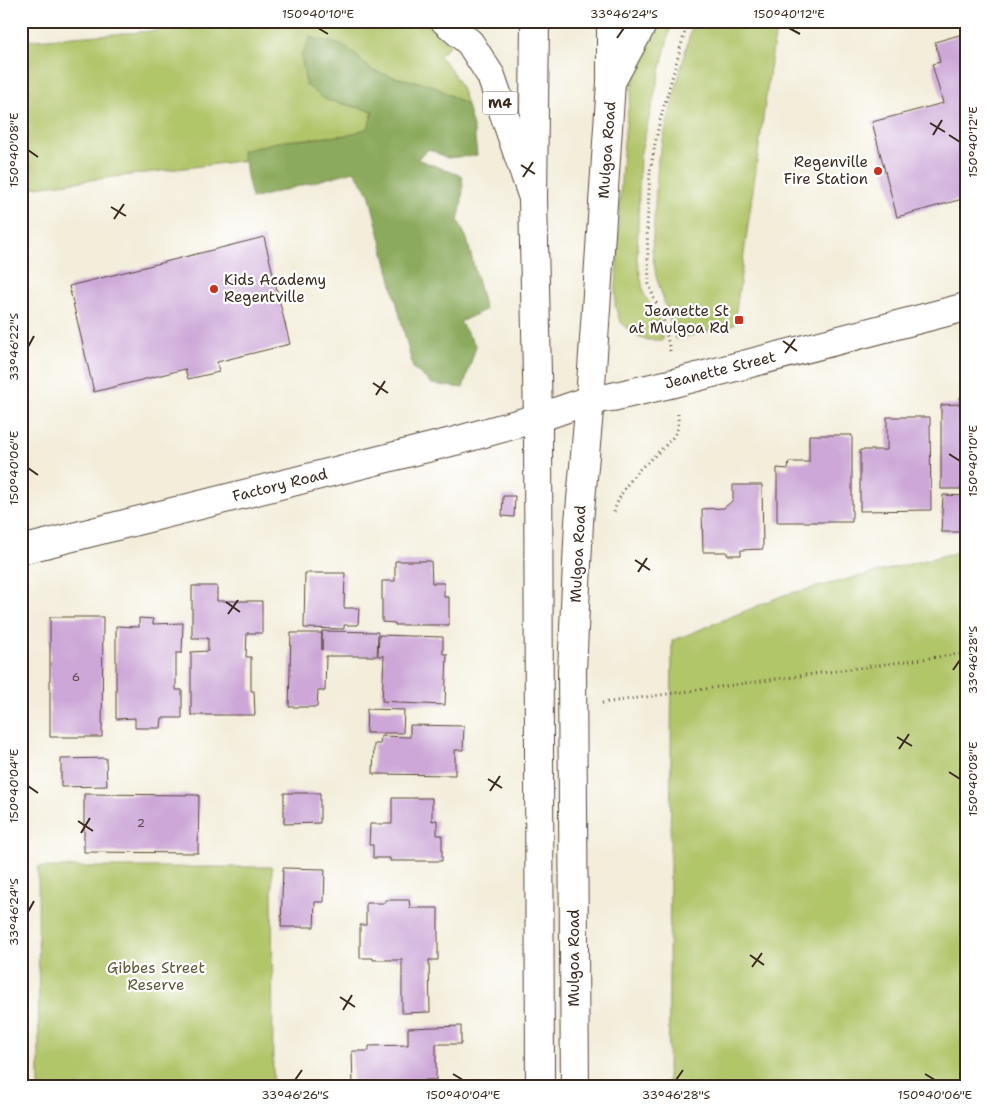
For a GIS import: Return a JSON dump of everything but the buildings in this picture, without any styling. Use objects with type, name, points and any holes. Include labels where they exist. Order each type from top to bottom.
[{"type":"main road","name":"M4","points":[[445,21],[470,43],[491,76],[533,198]]},
{"type":"main road","points":[[535,21],[533,198],[538,418],[540,1087]]},
{"type":"main road","name":"Mulgoa Road","points":[[575,1087],[572,671],[579,522],[590,400],[611,82],[611,21]]},
{"type":"main road","points":[[611,82],[644,21]]},
{"type":"main road","name":"Jeanette Street","points":[[538,418],[590,400],[612,397],[674,382],[966,307]]},
{"type":"main road","name":"Factory Road","points":[[21,550],[459,440],[538,418]]},
{"type":"path","points":[[668,342],[663,318],[649,284],[647,230],[650,171],[659,124],[688,21]]},
{"type":"path","points":[[613,517],[620,496],[629,482],[673,438],[678,428],[678,412]]},
{"type":"path","points":[[600,703],[966,653]]},
{"type":"green space","points":[[223,21],[421,21],[450,45],[439,56],[449,67],[456,79],[467,105],[432,85],[373,71],[345,46],[326,100],[374,111],[368,128],[349,135],[277,142],[247,160],[21,189],[21,41],[205,27]]},
{"type":"green space","points":[[655,21],[672,21],[640,156],[637,259],[644,294],[658,317],[663,340],[648,340],[629,331],[620,321],[615,305],[621,178],[628,109],[638,64]]},
{"type":"green space","points":[[693,21],[778,21],[734,325],[676,339],[656,276],[652,250],[658,159]]},
{"type":"green space","points":[[310,37],[345,46],[373,71],[432,85],[467,105],[474,131],[477,155],[447,158],[429,149],[417,159],[462,176],[461,209],[458,220],[467,239],[485,310],[460,322],[476,346],[463,388],[432,384],[413,368],[369,193],[354,171],[252,199],[242,151],[277,142],[349,135],[368,128],[373,111],[326,100],[306,85],[301,56]]},
{"type":"green space","points":[[966,550],[966,1087],[668,1087],[672,641],[784,595]]},
{"type":"green space","name":"Gibbes Street Reserve","points":[[38,867],[272,867],[273,1087],[39,1087]]},
{"type":"place","name":"Regenville Fire Station","points":[[878,171]]},
{"type":"place","name":"Kids Academy Regentville","points":[[214,289]]},
{"type":"place","name":"Jeanette St at Mulgoa Rd","points":[[739,320]]}]
